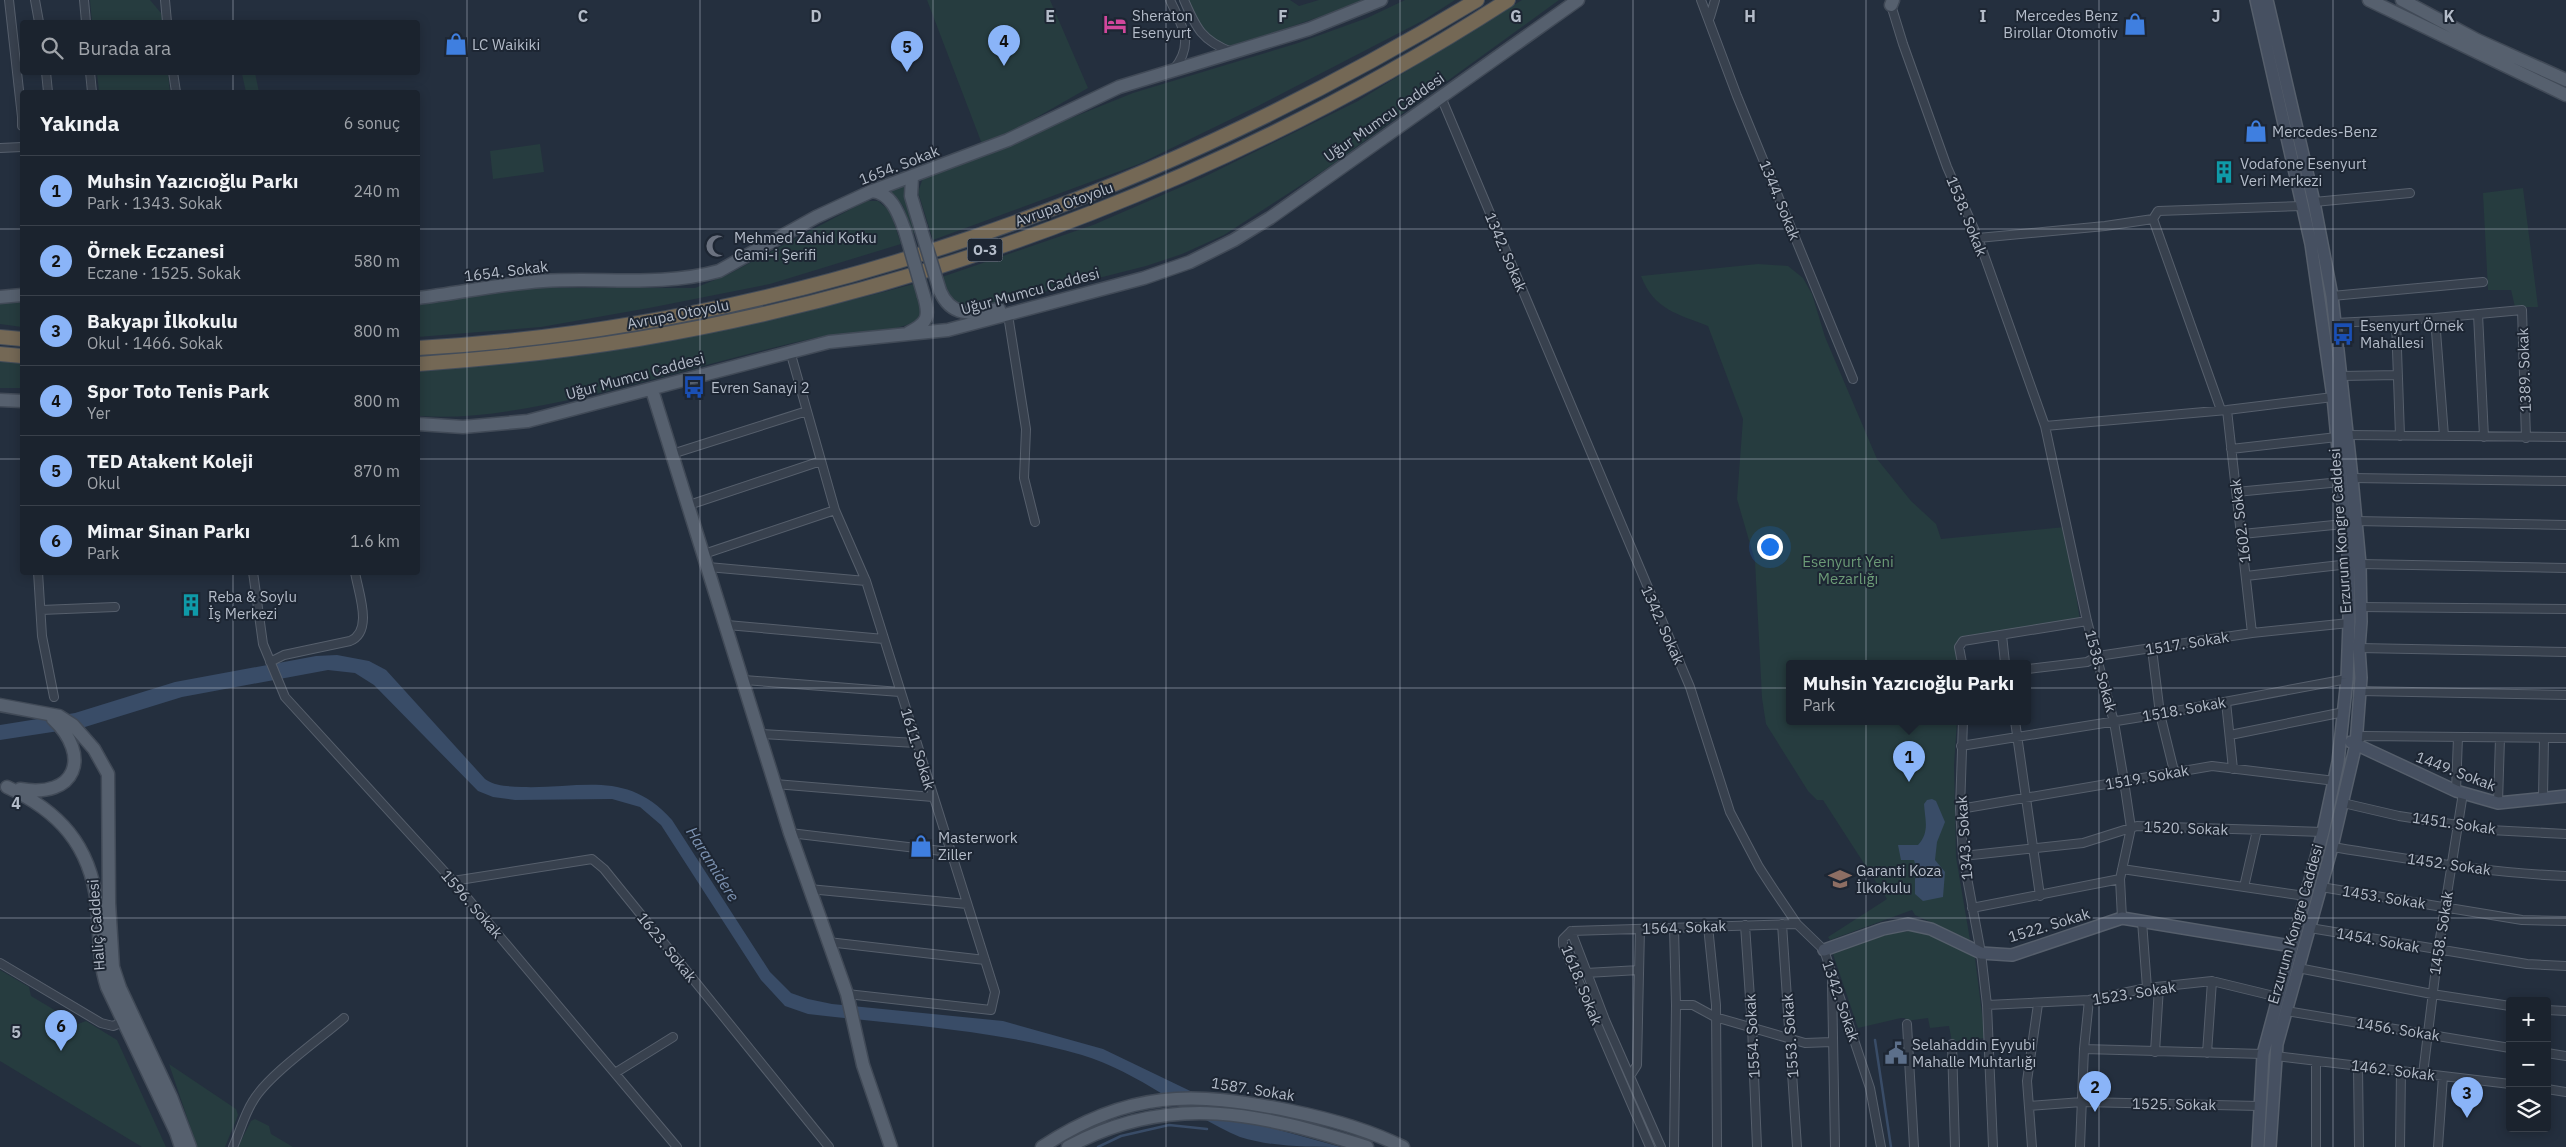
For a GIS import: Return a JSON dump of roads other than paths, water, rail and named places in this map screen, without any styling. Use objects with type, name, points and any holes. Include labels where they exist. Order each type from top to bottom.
[{"type":"highway","name":"Avrupa Otoyolu","points":[[420,348],[514,340],[626,324],[712,308],[882,266],[1010,225],[1155,168],[1233,132],[1358,69],[1476,0]]},
{"type":"highway","name":"Avrupa Otoyolu","points":[[420,364],[519,356],[636,340],[708,326],[823,300],[966,257],[1105,208],[1206,164],[1345,96],[1508,0]]},
{"type":"highway","points":[[0,336],[20,339]]},
{"type":"highway","points":[[0,354],[20,356]]},
{"type":"main road","name":"1654. Sokak","points":[[420,298],[543,281],[658,282],[719,272],[816,217],[872,191],[1008,140],[1119,88],[1331,21],[1381,0]]},
{"type":"main road","name":"Erzurum Kongre Caddesi","points":[[2256,0],[2332,296],[2341,376],[2342,436],[2360,607],[2360,690],[2356,744],[2332,847],[2286,1011],[2276,1056],[2270,1147]]},
{"type":"main road","name":"Erzurum Kongre Caddesi","points":[[2267,0],[2308,204],[2311,244],[2333,397],[2342,436]]},
{"type":"main road","points":[[2369,0],[2566,95]]},
{"type":"main road","points":[[2402,0],[2477,40],[2566,80]]},
{"type":"main road","name":"Uğur Mumcu Caddesi","points":[[420,424],[463,427],[528,421],[829,342],[948,330],[1144,278],[1190,262],[1234,240],[1577,1]]},
{"type":"main road","points":[[912,177],[912,196],[920,226],[940,291],[950,306],[967,314],[1044,303]]},
{"type":"main road","points":[[872,191],[881,193],[892,202],[905,231],[928,310],[927,318],[919,327],[903,335]]},
{"type":"main road","points":[[0,297],[20,295]]},
{"type":"main road","points":[[652,390],[744,680],[790,834],[847,994],[863,1065],[891,1147]]},
{"type":"main road","points":[[0,400],[20,400]]},
{"type":"main road","name":"Erzurum Kongre Caddesi","points":[[2258,1147],[2263,1054],[2335,781],[2347,679],[2354,564]]},
{"type":"main road","name":"Haliç Caddesi","points":[[0,705],[59,716],[81,733],[94,748],[108,774],[109,903],[113,967],[120,988],[171,1097],[190,1147]]},
{"type":"main road","points":[[3,786],[34,792],[49,790],[68,778],[72,771],[74,747],[66,732],[47,714]]},
{"type":"main road","name":"1449. Sokak","points":[[2341,739],[2356,744],[2460,792],[2498,803],[2566,796]]},
{"type":"main road","name":"Haliç Caddesi","points":[[3,786],[32,798],[59,819],[75,837],[88,867],[97,902],[101,967],[123,1022],[176,1132],[181,1147]]},
{"type":"main road","name":"1522. Sokak","points":[[1824,950],[1883,928],[1908,924],[1931,929],[1981,953],[2012,955],[2122,918],[2291,946]]},
{"type":"main road","name":"1587. Sokak","points":[[1042,1147],[1068,1131],[1124,1108],[1174,1097],[1202,1097],[1244,1101],[1345,1123],[1382,1136],[1403,1147]]},
{"type":"main road","name":"1587. Sokak","points":[[1068,1147],[1128,1121],[1170,1113],[1217,1113],[1262,1118],[1367,1147]]},
{"type":"street","points":[[9,0],[20,99]]},
{"type":"street","points":[[36,0],[39,20]]},
{"type":"street","points":[[84,0],[86,20]]},
{"type":"street","points":[[158,0],[165,4],[167,20]]},
{"type":"street","points":[[1170,0],[1186,38],[1181,58],[1171,73]]},
{"type":"street","points":[[1184,0],[1200,33],[1219,47],[1234,53]]},
{"type":"street","name":"1344. Sokak","points":[[1701,0],[1710,19],[1737,96],[1853,379]]},
{"type":"street","points":[[1710,19],[1715,0]]},
{"type":"street","name":"1538. Sokak","points":[[1891,2],[1903,44],[1947,167],[1978,238],[2045,426],[2087,620],[2114,722],[2124,781],[2131,828],[2120,879],[2122,918]]},
{"type":"street","points":[[46,75],[48,90]]},
{"type":"street","points":[[90,75],[92,90]]},
{"type":"street","points":[[173,75],[176,90]]},
{"type":"street","name":"1342. Sokak","points":[[1441,97],[1690,687],[1730,812],[1759,867],[1797,924],[1824,950],[1870,1088],[1881,1147]]},
{"type":"street","points":[[0,148],[20,147]]},
{"type":"street","points":[[1978,238],[2105,226],[2152,219],[2158,211],[2308,204],[2410,193]]},
{"type":"street","name":"1602. Sokak","points":[[2152,219],[2224,410],[2242,534],[2252,633]]},
{"type":"street","points":[[2332,296],[2483,282]]},
{"type":"street","name":"1389. Sokak","points":[[2335,324],[2396,321],[2522,310],[2526,438]]},
{"type":"street","points":[[1008,314],[1026,429],[1024,478],[1035,522]]},
{"type":"street","points":[[2478,314],[2484,437]]},
{"type":"street","points":[[2435,318],[2444,436]]},
{"type":"street","points":[[2396,321],[2400,436]]},
{"type":"street","name":"1611. Sokak","points":[[790,351],[835,510],[866,581],[995,992],[991,1010],[847,994]]},
{"type":"street","points":[[2341,376],[2398,375]]},
{"type":"street","points":[[2045,426],[2224,410],[2333,397]]},
{"type":"street","points":[[672,454],[807,411]]},
{"type":"street","points":[[2231,448],[2342,436],[2566,437]]},
{"type":"street","points":[[689,505],[821,461]]},
{"type":"street","points":[[2236,492],[2346,480],[2566,482]]},
{"type":"street","points":[[704,554],[835,510]]},
{"type":"street","points":[[2242,534],[2350,522],[2566,525]]},
{"type":"street","points":[[2246,576],[2354,564],[2566,568]]},
{"type":"street","points":[[708,567],[866,581]]},
{"type":"street","points":[[38,575],[42,636],[54,697]]},
{"type":"street","name":"1596. Sokak","points":[[253,575],[263,644],[285,696],[453,881],[677,1147]]},
{"type":"street","points":[[270,662],[284,656],[350,641],[358,636],[363,623],[355,575]]},
{"type":"street","points":[[41,610],[115,607]]},
{"type":"street","points":[[2360,607],[2566,609]]},
{"type":"street","points":[[1961,660],[1959,647],[1963,641],[2087,620]]},
{"type":"street","name":"1517. Sokak","points":[[2031,669],[2088,662],[2098,656],[2252,633],[2349,623]]},
{"type":"street","points":[[727,626],[884,639]]},
{"type":"street","points":[[2002,634],[2005,660]]},
{"type":"street","points":[[2359,648],[2566,652]]},
{"type":"street","points":[[2152,649],[2160,714],[2174,771]]},
{"type":"street","name":"1518. Sokak","points":[[1961,746],[2114,722],[2347,679]]},
{"type":"street","points":[[744,680],[900,692]]},
{"type":"street","points":[[2360,690],[2566,695]]},
{"type":"street","points":[[2226,702],[2233,769]]},
{"type":"street","points":[[2230,735],[2344,712]]},
{"type":"street","name":"1343. Sokak","points":[[1963,725],[1960,809],[1963,856],[1981,953],[1987,1005],[1993,1147]]},
{"type":"street","points":[[2016,725],[2040,896]]},
{"type":"street","points":[[760,734],[916,743]]},
{"type":"street","points":[[2356,744],[2363,736],[2566,738]]},
{"type":"street","name":"1458. Sokak","points":[[2423,1074],[2438,950],[2458,824],[2460,792],[2458,737]]},
{"type":"street","points":[[2498,803],[2500,738]]},
{"type":"street","points":[[2543,798],[2544,738]]},
{"type":"street","name":"1519. Sokak","points":[[1960,809],[2212,766],[2335,781]]},
{"type":"street","points":[[774,784],[933,798]]},
{"type":"street","name":"1451. Sokak","points":[[2343,803],[2399,816],[2490,830],[2566,834]]},
{"type":"street","name":"1520. Sokak","points":[[1963,856],[2083,843],[2137,826],[2169,825],[2322,832]]},
{"type":"street","points":[[2244,887],[2257,830]]},
{"type":"street","points":[[790,834],[950,852]]},
{"type":"street","name":"1452. Sokak","points":[[2332,847],[2452,866],[2566,876]]},
{"type":"street","name":"1623. Sokak","points":[[453,881],[592,859],[604,868],[829,1147]]},
{"type":"street","points":[[2122,869],[2305,896]]},
{"type":"street","points":[[1972,908],[2120,879]]},
{"type":"street","name":"1453. Sokak","points":[[2321,887],[2522,920],[2566,921]]},
{"type":"street","points":[[809,889],[967,904]]},
{"type":"street","points":[[2142,921],[2147,988]]},
{"type":"street","name":"1553. Sokak","points":[[1782,924],[1796,1147]]},
{"type":"street","name":"1564. Sokak","points":[[1571,931],[1797,924]]},
{"type":"street","name":"1554. Sokak","points":[[1745,925],[1757,1147]]},
{"type":"street","points":[[1708,926],[1715,1017],[1717,1147]]},
{"type":"street","points":[[1674,928],[1676,1005],[1674,1147]]},
{"type":"street","name":"1454. Sokak","points":[[2310,928],[2527,964],[2566,966]]},
{"type":"street","points":[[1630,1076],[1637,1065],[1640,929]]},
{"type":"street","name":"1618. Sokak","points":[[1650,1147],[1563,945],[1563,939],[1571,931],[1586,973],[1661,1147]]},
{"type":"street","points":[[828,942],[985,960]]},
{"type":"street","points":[[0,963],[101,1023],[113,1026],[123,1022]]},
{"type":"street","points":[[2298,968],[2432,994],[2506,1005]]},
{"type":"street","points":[[1586,973],[1639,970]]},
{"type":"street","points":[[1832,975],[1835,1147]]},
{"type":"street","points":[[2207,1053],[2212,981]]},
{"type":"street","name":"1523. Sokak","points":[[1987,1005],[2089,1000],[2147,988],[2212,981],[2278,997]]},
{"type":"street","points":[[2155,1052],[2159,987]]},
{"type":"street","points":[[2080,1147],[2084,1049],[2089,1000]]},
{"type":"street","points":[[2032,1147],[2027,1081],[2038,1004]]},
{"type":"street","points":[[1676,1005],[1694,1005],[1715,1017],[1805,1043],[1832,1042]]},
{"type":"street","points":[[2551,1010],[2566,1011]]},
{"type":"street","name":"1456. Sokak","points":[[2286,1011],[2506,1047]]},
{"type":"street","points":[[233,1147],[258,1094],[286,1067],[344,1018]]},
{"type":"street","points":[[1907,1024],[1914,1147]]},
{"type":"street","points":[[615,1073],[673,1037]]},
{"type":"street","points":[[1952,1044],[1955,1147]]},
{"type":"street","points":[[2084,1049],[2263,1054]]},
{"type":"street","points":[[2551,1054],[2566,1056]]},
{"type":"street","name":"1462. Sokak","points":[[2276,1056],[2506,1084]]},
{"type":"street","points":[[2316,1061],[2316,1147]]},
{"type":"street","points":[[2358,1066],[2359,1147]]},
{"type":"street","points":[[2400,1147],[2401,1071]]},
{"type":"street","points":[[2438,1147],[2443,1076]]},
{"type":"street","points":[[2551,1090],[2566,1092]]},
{"type":"street","name":"1525. Sokak","points":[[2030,1106],[2082,1102],[2259,1106]]},
{"type":"water","points":[[337,655],[369,661],[386,670],[489,782],[503,786],[522,787],[602,785],[638,794],[655,804],[672,820],[770,972],[791,993],[832,1004],[1003,1021],[1103,1049],[1261,1125],[1341,1147],[1277,1145],[1240,1137],[1220,1128],[1143,1082],[1103,1062],[1048,1046],[946,1029],[808,1014],[785,1006],[761,980],[661,825],[640,807],[612,799],[515,800],[493,797],[478,791],[374,685],[355,673],[328,670],[182,697],[85,727],[0,740],[0,725],[75,713],[175,682],[316,656]]},
{"type":"water","points":[[1932,799],[1936,801],[1945,822],[1937,842],[1935,860],[1945,872],[1943,897],[1923,901],[1915,894],[1915,879],[1918,874],[1914,860],[1901,860],[1898,845],[1918,845],[1922,840],[1926,826],[1924,804],[1927,800]]},
{"type":"waterway","points":[[1875,1040],[1891,1147]]},
{"type":"waterway","points":[[1098,1147],[1121,1136],[1169,1125],[1207,1129]]},
{"type":"place","name":"Sheraton Esenyurt","points":[[1115,24]]},
{"type":"place","name":"Mercedes Benz Birollar Otomotiv","points":[[2135,24]]},
{"type":"place","name":"LC Waikiki","points":[[456,44]]},
{"type":"place","name":"Spor Toto Tenis Park","points":[[1004,66]]},
{"type":"place","name":"TED Atakent Koleji","points":[[907,72]]},
{"type":"place","name":"Mercedes-Benz","points":[[2256,131]]},
{"type":"place","name":"Vodafone Esenyurt Veri Merkezi","points":[[2224,172]]},
{"type":"place","name":"Mehmed Zahid Kotku Cami-i Şerifi","points":[[717,246]]},
{"type":"place","name":"Esenyurt Örnek Mahallesi","points":[[2343,334]]},
{"type":"place","name":"Evren Sanayi 2","points":[[694,387]]},
{"type":"place","name":"Reba & Soylu İş Merkezi","points":[[191,605]]},
{"type":"place","name":"Muhsin Yazıcıoğlu Parkı","points":[[1909,782]]},
{"type":"place","name":"Masterwork Ziller","points":[[921,846]]},
{"type":"place","name":"Garanti Koza İlkokulu","points":[[1840,879]]},
{"type":"place","name":"Mimar Sinan Parkı","points":[[61,1051]]},
{"type":"place","name":"Selahaddin Eyyubi Mahalle Muhtarlığı","points":[[1896,1053]]},
{"type":"place","name":"Örnek Eczanesi","points":[[2095,1112]]},
{"type":"place","name":"Bakyapı İlkokulu","points":[[2467,1118]]},
{"type":"park label","name":"Esenyurt Yeni Mezarlığı","points":[[1848,570]]},
{"type":"water label","name":"Haramidere","points":[[713,864]]}]
